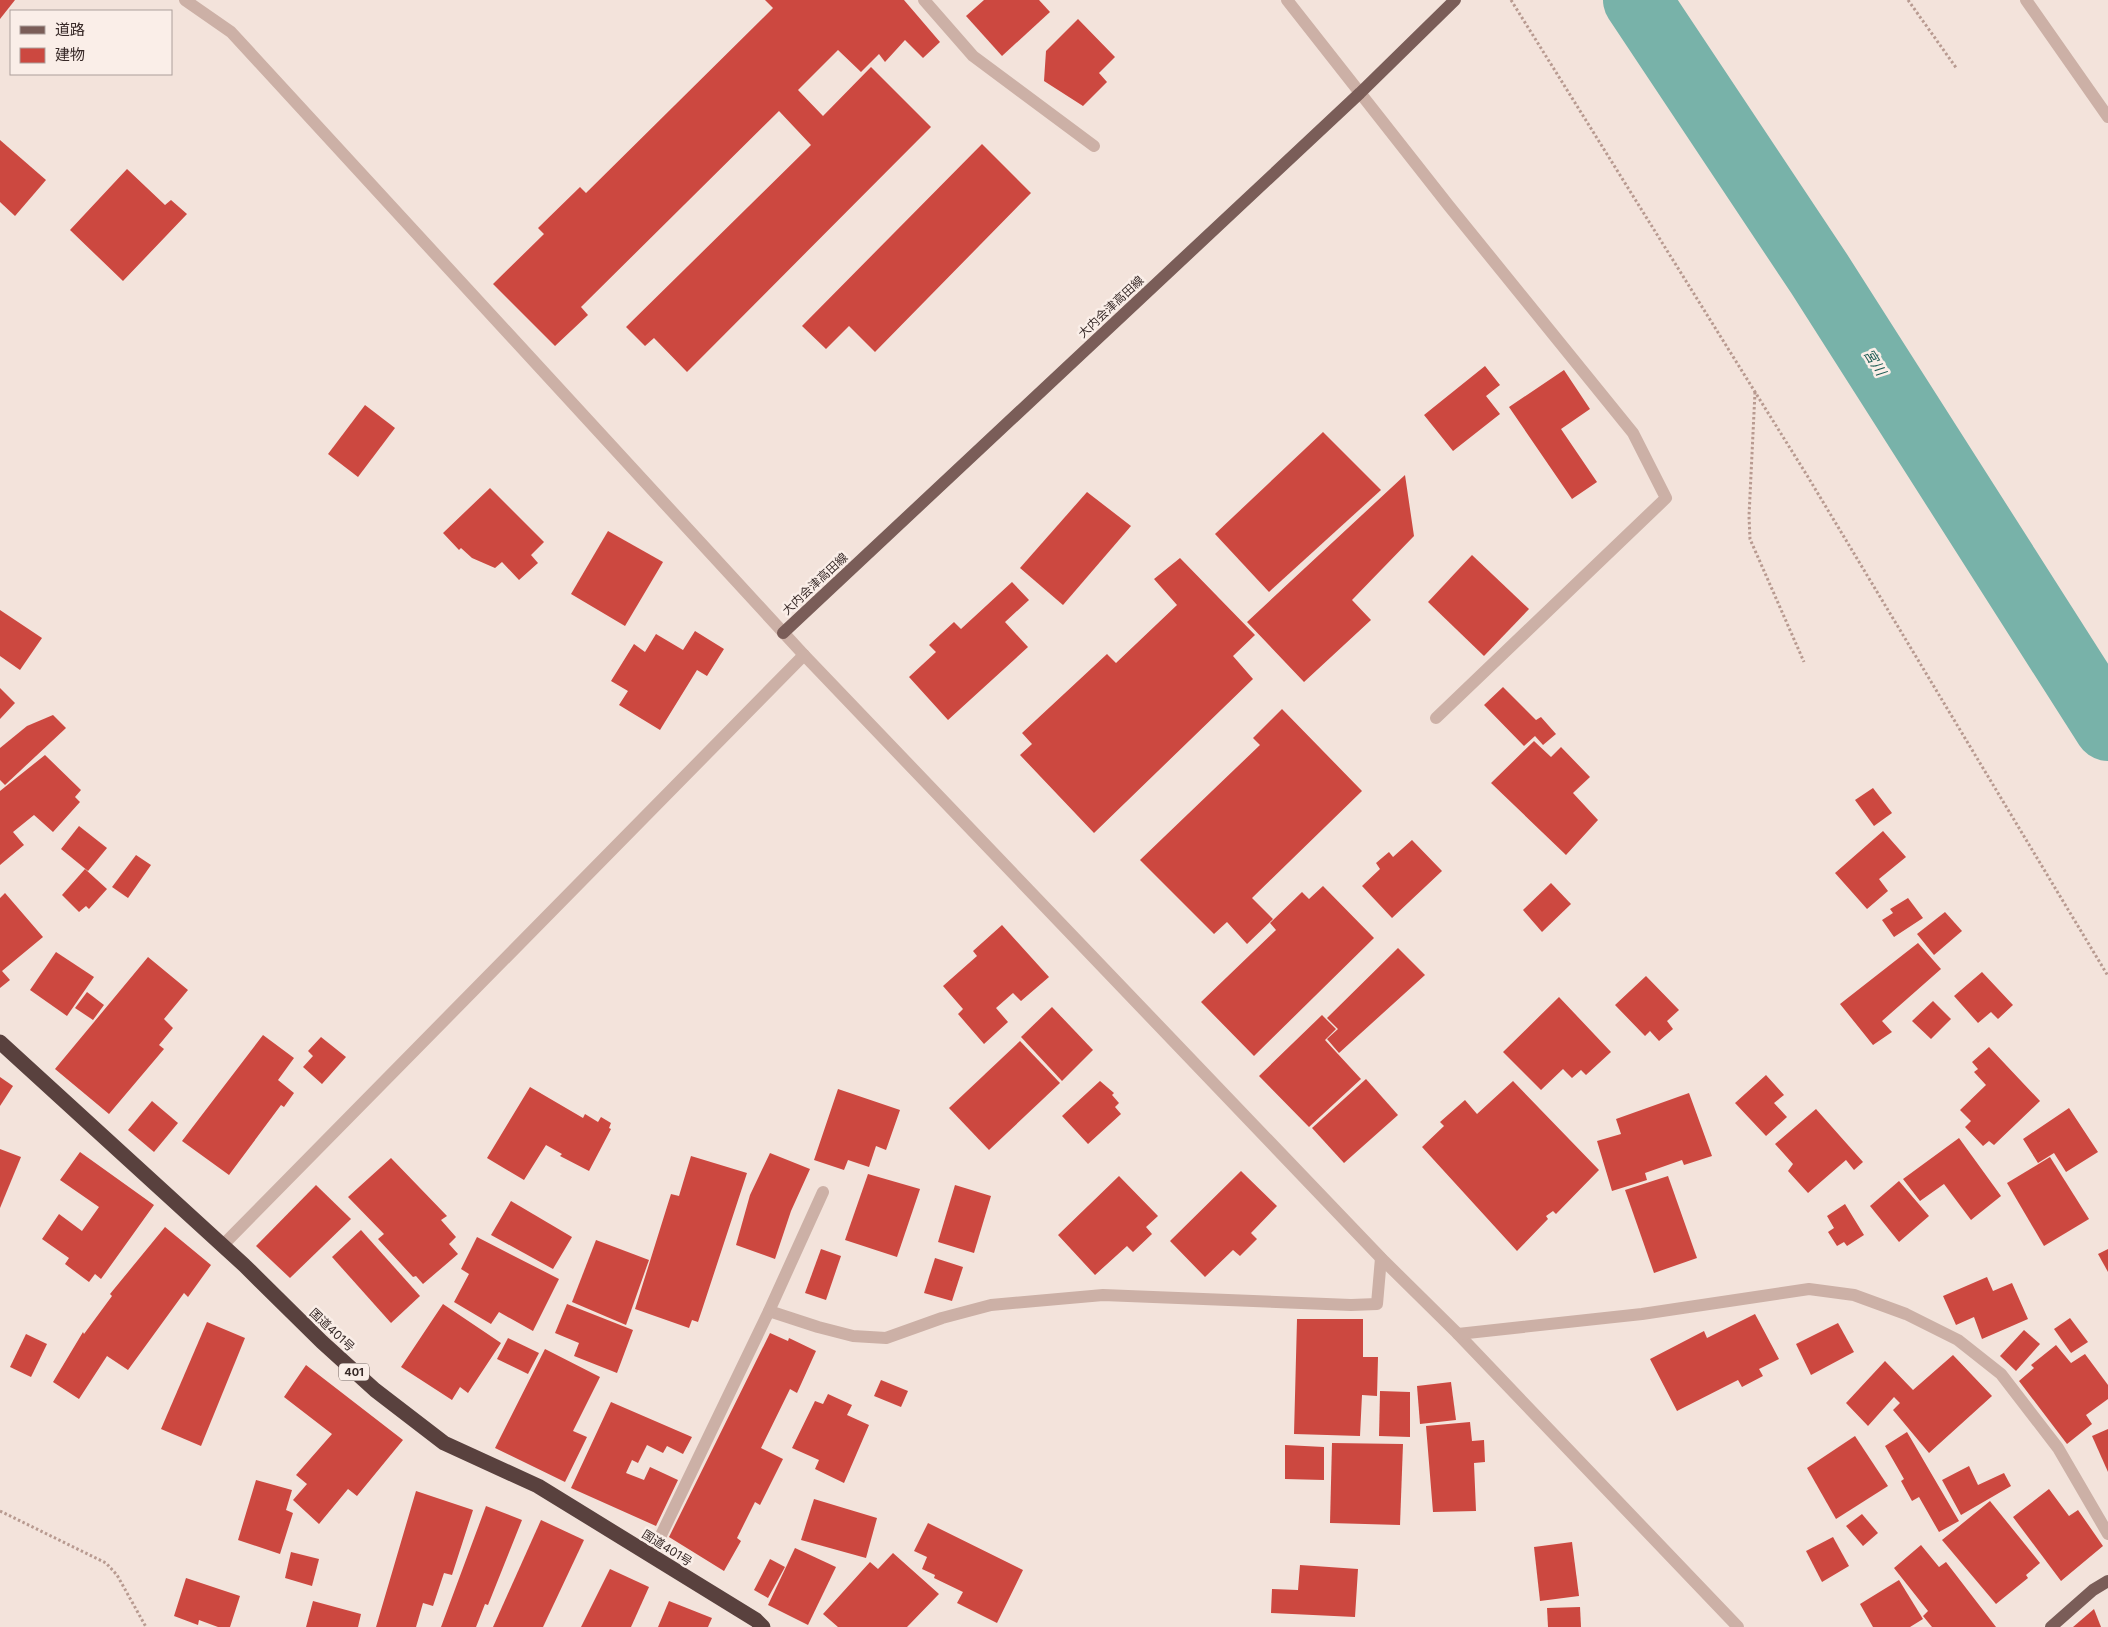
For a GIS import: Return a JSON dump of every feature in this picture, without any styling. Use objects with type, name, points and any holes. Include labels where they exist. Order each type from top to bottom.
[{"type":"highway","name":"国道401号","points":[[0,1042],[375,1390],[444,1443],[538,1486],[756,1620],[763,1627]]},
{"type":"main road","name":"大内会津高田線","points":[[783,633],[1360,93],[1455,0]]},
{"type":"main road","points":[[2051,1627],[2093,1590],[2108,1581]]},
{"type":"street","points":[[185,0],[231,32],[783,633],[1381,1258],[1458,1334],[1738,1627]]},
{"type":"street","points":[[924,0],[973,56],[1094,146]]},
{"type":"street","points":[[1287,0],[1633,433],[1666,498],[1436,718]]},
{"type":"street","points":[[2026,0],[2108,117]]},
{"type":"street","points":[[222,1246],[804,655]]},
{"type":"street","points":[[651,1556],[769,1311],[823,1192]]},
{"type":"street","points":[[769,1311],[818,1328],[853,1336],[886,1338],[942,1318],[991,1304],[1103,1295],[1351,1305],[1377,1304],[1381,1258]]},
{"type":"street","points":[[1458,1334],[1642,1314],[1809,1289],[1854,1295],[1906,1314],[1958,1340],[2001,1374],[2058,1448],[2108,1534]]},
{"type":"path","points":[[1512,0],[1755,391],[2108,976]]},
{"type":"path","points":[[1908,0],[1957,69]]},
{"type":"path","points":[[1755,391],[1749,516],[1750,539],[1804,662]]},
{"type":"path","points":[[0,1511],[106,1563],[117,1575],[146,1627]]},
{"type":"building","points":[[0,0],[15,0],[0,19]]},
{"type":"building","points":[[765,0],[904,0],[940,42],[923,58],[905,40],[885,62],[879,54],[861,72],[838,50],[798,90],[823,116],[871,67],[931,127],[687,372],[654,338],[645,346],[626,327],[811,145],[779,111],[581,307],[588,315],[555,346],[493,284],[544,234],[538,228],[580,187],[586,193],[773,8]]},
{"type":"building","points":[[984,0],[1039,0],[1050,12],[1002,56],[966,16]]},
{"type":"building","points":[[1078,19],[1115,57],[1099,73],[1107,82],[1083,106],[1044,81],[1046,51]]},
{"type":"building","points":[[0,140],[46,180],[15,216],[0,202]]},
{"type":"building","points":[[982,144],[1031,193],[875,352],[849,326],[826,349],[802,326]]},
{"type":"building","points":[[127,169],[165,205],[171,200],[187,214],[123,281],[70,230]]},
{"type":"building","points":[[1485,366],[1500,385],[1486,396],[1500,414],[1453,451],[1424,415]]},
{"type":"building","points":[[1564,370],[1590,409],[1561,429],[1597,482],[1572,499],[1509,407]]},
{"type":"building","points":[[365,405],[395,428],[358,477],[328,454]]},
{"type":"building","points":[[1323,432],[1381,490],[1269,592],[1215,534]]},
{"type":"building","points":[[1405,475],[1414,536],[1352,600],[1371,620],[1304,682],[1247,622]]},
{"type":"building","points":[[490,488],[544,542],[531,555],[538,563],[519,580],[502,562],[495,568],[472,558],[461,548],[459,550],[443,533]]},
{"type":"building","points":[[1087,492],[1131,526],[1063,605],[1020,568]]},
{"type":"building","points":[[608,531],[663,562],[625,626],[571,594]]},
{"type":"building","points":[[1472,555],[1529,609],[1484,656],[1428,602]]},
{"type":"building","points":[[1180,558],[1255,635],[1233,656],[1253,679],[1094,833],[1020,755],[1032,744],[1022,733],[1107,654],[1116,663],[1177,605],[1154,579]]},
{"type":"building","points":[[1012,582],[1029,600],[1005,622],[1028,647],[948,720],[909,677],[936,652],[929,645],[954,622],[961,629]]},
{"type":"building","points":[[0,610],[42,638],[20,670],[0,656]]},
{"type":"building","points":[[695,631],[724,649],[707,676],[697,670],[660,730],[619,705],[628,691],[611,681],[634,644],[645,652],[656,634],[683,650]]},
{"type":"building","points":[[1503,687],[1536,720],[1541,717],[1556,734],[1543,745],[1535,736],[1524,746],[1484,705]]},
{"type":"building","points":[[0,688],[15,703],[0,719]]},
{"type":"building","points":[[1282,709],[1362,791],[1252,898],[1273,919],[1247,944],[1227,922],[1214,934],[1140,860],[1260,745],[1253,738]]},
{"type":"building","points":[[53,715],[66,728],[5,785],[0,780],[0,748],[27,726]]},
{"type":"building","points":[[1534,741],[1551,757],[1561,747],[1590,777],[1573,793],[1598,820],[1566,855],[1491,783]]},
{"type":"building","points":[[45,755],[81,790],[75,797],[80,802],[53,832],[34,815],[13,832],[24,845],[0,865],[0,791]]},
{"type":"building","points":[[1873,788],[1892,813],[1874,826],[1855,800]]},
{"type":"building","points":[[79,826],[107,848],[88,871],[61,849]]},
{"type":"building","points":[[1883,831],[1906,857],[1879,879],[1888,891],[1867,909],[1835,873]]},
{"type":"building","points":[[1412,840],[1442,871],[1392,918],[1362,886],[1380,869],[1376,863],[1389,852],[1393,857]]},
{"type":"building","points":[[136,855],[151,865],[128,898],[112,887]]},
{"type":"building","points":[[85,869],[107,889],[89,909],[86,906],[79,912],[62,895]]},
{"type":"building","points":[[1551,883],[1571,904],[1542,932],[1523,910]]},
{"type":"building","points":[[1323,886],[1374,938],[1254,1056],[1201,1002],[1276,930],[1270,923],[1302,892],[1309,899]]},
{"type":"building","points":[[5,893],[43,937],[2,971],[10,980],[0,988],[0,898]]},
{"type":"building","points":[[1908,898],[1923,918],[1894,937],[1882,920],[1893,913],[1890,909]]},
{"type":"building","points":[[1945,912],[1962,931],[1934,955],[1917,934]]},
{"type":"building","points":[[1002,925],[1049,977],[1021,1001],[1013,993],[996,1008],[1008,1022],[984,1044],[958,1014],[963,1009],[943,986],[977,956],[973,951]]},
{"type":"building","points":[[1918,943],[1941,969],[1882,1021],[1892,1032],[1873,1045],[1840,1004]]},
{"type":"building","points":[[1398,948],[1425,975],[1339,1053],[1327,1039],[1338,1029],[1327,1018]]},
{"type":"building","points":[[56,952],[94,977],[67,1016],[30,990]]},
{"type":"building","points":[[148,957],[188,990],[164,1019],[173,1028],[159,1045],[164,1049],[109,1114],[55,1069]]},
{"type":"building","points":[[1982,972],[2013,1005],[1998,1019],[1991,1012],[1978,1023],[1954,996]]},
{"type":"building","points":[[1646,976],[1679,1010],[1667,1021],[1673,1029],[1659,1041],[1650,1031],[1645,1036],[1615,1005]]},
{"type":"building","points":[[87,992],[104,1005],[93,1020],[75,1008]]},
{"type":"building","points":[[1559,997],[1611,1052],[1586,1075],[1581,1070],[1572,1078],[1563,1069],[1541,1090],[1503,1052]]},
{"type":"building","points":[[1933,1001],[1951,1019],[1931,1039],[1912,1021]]},
{"type":"building","points":[[1052,1007],[1093,1050],[1062,1081],[1021,1037]]},
{"type":"building","points":[[1322,1015],[1336,1029],[1325,1040],[1361,1079],[1309,1127],[1259,1076]]},
{"type":"building","points":[[263,1035],[294,1058],[278,1080],[294,1093],[284,1107],[281,1105],[229,1175],[182,1141]]},
{"type":"building","points":[[321,1037],[346,1057],[322,1084],[303,1067],[313,1056],[308,1051]]},
{"type":"building","points":[[1020,1041],[1060,1083],[989,1150],[949,1108]]},
{"type":"building","points":[[1989,1047],[2040,1101],[1994,1145],[1989,1141],[1983,1146],[1965,1127],[1971,1121],[1960,1110],[1986,1085],[1974,1072],[1978,1069],[1972,1062]]},
{"type":"building","points":[[1766,1075],[1784,1095],[1774,1103],[1787,1117],[1766,1136],[1735,1103]]},
{"type":"building","points":[[0,1077],[13,1086],[0,1106]]},
{"type":"building","points":[[1366,1079],[1398,1115],[1344,1163],[1312,1128]]},
{"type":"building","points":[[1100,1081],[1114,1093],[1112,1095],[1119,1103],[1115,1107],[1121,1114],[1088,1144],[1062,1116]]},
{"type":"building","points":[[1513,1081],[1599,1170],[1556,1214],[1553,1211],[1546,1216],[1548,1219],[1517,1251],[1422,1147],[1444,1126],[1440,1122],[1465,1100],[1477,1114]]},
{"type":"building","points":[[530,1087],[583,1118],[585,1114],[598,1122],[601,1117],[611,1123],[609,1128],[611,1129],[589,1171],[560,1156],[562,1154],[546,1145],[524,1180],[487,1158]]},
{"type":"building","points":[[838,1089],[900,1110],[886,1150],[876,1146],[869,1167],[848,1160],[844,1170],[814,1160]]},
{"type":"building","points":[[1689,1093],[1712,1156],[1684,1165],[1682,1160],[1645,1173],[1647,1180],[1612,1191],[1597,1141],[1621,1134],[1616,1119]]},
{"type":"building","points":[[152,1101],[178,1123],[154,1152],[128,1130]]},
{"type":"building","points":[[2069,1108],[2098,1152],[2066,1172],[2054,1153],[2038,1163],[2023,1139]]},
{"type":"building","points":[[1816,1109],[1863,1162],[1854,1170],[1846,1160],[1808,1193],[1788,1171],[1793,1164],[1775,1144]]},
{"type":"building","points":[[1959,1138],[2001,1196],[1971,1220],[1944,1184],[1920,1201],[1903,1179]]},
{"type":"building","points":[[0,1149],[21,1157],[0,1208]]},
{"type":"building","points":[[80,1152],[154,1205],[101,1279],[95,1274],[89,1282],[65,1264],[69,1258],[42,1239],[59,1214],[82,1231],[99,1207],[60,1180]]},
{"type":"building","points":[[770,1153],[810,1169],[791,1211],[775,1259],[736,1245],[750,1195]]},
{"type":"building","points":[[691,1156],[747,1173],[698,1322],[692,1320],[689,1328],[635,1309],[671,1194],[679,1196]]},
{"type":"building","points":[[2050,1157],[2089,1219],[2044,1246],[2007,1183]]},
{"type":"building","points":[[391,1158],[447,1216],[441,1220],[456,1237],[449,1244],[458,1254],[423,1284],[416,1276],[413,1277],[378,1239],[384,1234],[348,1197]]},
{"type":"building","points":[[1241,1171],[1277,1206],[1251,1233],[1257,1239],[1240,1256],[1233,1250],[1205,1277],[1170,1241]]},
{"type":"building","points":[[868,1174],[920,1189],[897,1257],[845,1240]]},
{"type":"building","points":[[1119,1176],[1158,1216],[1146,1227],[1152,1234],[1133,1252],[1127,1246],[1095,1275],[1058,1235]]},
{"type":"building","points":[[1668,1176],[1697,1258],[1654,1273],[1625,1190]]},
{"type":"building","points":[[1899,1181],[1929,1216],[1899,1242],[1870,1206]]},
{"type":"building","points":[[316,1185],[351,1219],[290,1278],[256,1246]]},
{"type":"building","points":[[955,1185],[991,1196],[974,1253],[938,1242]]},
{"type":"building","points":[[511,1201],[572,1237],[553,1269],[491,1235]]},
{"type":"building","points":[[1845,1204],[1864,1235],[1847,1246],[1844,1242],[1837,1246],[1828,1232],[1834,1228],[1827,1216]]},
{"type":"building","points":[[165,1227],[211,1265],[188,1297],[184,1293],[128,1370],[107,1356],[79,1399],[53,1382],[83,1332],[84,1334],[112,1296],[110,1294]]},
{"type":"building","points":[[361,1230],[420,1296],[391,1323],[332,1257]]},
{"type":"building","points":[[477,1237],[559,1279],[533,1331],[499,1312],[491,1324],[454,1302],[469,1274],[461,1269]]},
{"type":"building","points":[[596,1240],[649,1260],[626,1325],[572,1302]]},
{"type":"building","points":[[821,1249],[841,1256],[826,1300],[805,1293]]},
{"type":"building","points":[[2108,1249],[2108,1272],[2098,1254]]},
{"type":"building","points":[[935,1258],[963,1267],[952,1301],[924,1293]]},
{"type":"building","points":[[1987,1277],[1993,1291],[2012,1283],[2028,1319],[1982,1339],[1974,1317],[1956,1325],[1943,1296]]},
{"type":"building","points":[[443,1304],[501,1343],[468,1393],[460,1387],[452,1400],[401,1367]]},
{"type":"building","points":[[567,1304],[633,1330],[617,1373],[574,1356],[579,1343],[555,1333]]},
{"type":"building","points":[[1755,1314],[1779,1359],[1759,1369],[1763,1376],[1742,1387],[1738,1380],[1677,1411],[1650,1359],[1704,1331],[1707,1338]]},
{"type":"building","points":[[2070,1318],[2088,1342],[2071,1353],[2054,1329]]},
{"type":"building","points":[[1297,1319],[1363,1319],[1363,1357],[1378,1357],[1377,1396],[1362,1395],[1360,1436],[1294,1434]]},
{"type":"building","points":[[207,1322],[245,1338],[201,1446],[161,1429]]},
{"type":"building","points":[[1838,1323],[1854,1352],[1811,1375],[1796,1344]]},
{"type":"building","points":[[2024,1330],[2040,1344],[2016,1371],[2000,1356]]},
{"type":"building","points":[[770,1333],[788,1341],[789,1338],[816,1351],[797,1393],[790,1389],[761,1448],[783,1459],[760,1505],[755,1502],[737,1538],[741,1541],[724,1571],[669,1537]]},
{"type":"building","points":[[26,1334],[47,1344],[31,1377],[10,1367]]},
{"type":"building","points":[[508,1338],[539,1353],[528,1374],[497,1359]]},
{"type":"building","points":[[2056,1345],[2071,1363],[2085,1354],[2108,1385],[2108,1399],[2086,1415],[2092,1424],[2067,1444],[2019,1381],[2034,1368],[2031,1365]]},
{"type":"building","points":[[545,1349],[600,1377],[573,1431],[587,1437],[565,1482],[495,1448]]},
{"type":"building","points":[[1953,1355],[1992,1396],[1929,1453],[1893,1410],[1900,1403],[1894,1397],[1868,1426],[1846,1403],[1885,1361],[1913,1390]]},
{"type":"building","points":[[306,1365],[403,1440],[357,1496],[348,1489],[319,1524],[293,1500],[307,1484],[296,1475],[332,1434],[284,1397]]},
{"type":"building","points":[[881,1380],[908,1391],[901,1407],[874,1396]]},
{"type":"building","points":[[1451,1382],[1456,1420],[1420,1424],[1417,1386]]},
{"type":"building","points":[[1380,1391],[1410,1392],[1410,1437],[1379,1436]]},
{"type":"building","points":[[828,1394],[852,1405],[847,1415],[869,1425],[844,1483],[815,1469],[819,1460],[792,1448],[815,1401],[823,1404]]},
{"type":"building","points":[[611,1402],[692,1437],[683,1454],[667,1446],[663,1453],[647,1445],[638,1463],[632,1460],[626,1473],[644,1480],[650,1467],[678,1480],[656,1526],[571,1488]]},
{"type":"building","points":[[1470,1422],[1472,1441],[1484,1440],[1485,1462],[1474,1463],[1476,1511],[1433,1512],[1426,1426]]},
{"type":"building","points":[[2108,1429],[2108,1472],[2092,1436]]},
{"type":"building","points":[[1907,1432],[1959,1521],[1939,1532],[1919,1497],[1912,1501],[1901,1481],[1904,1479],[1885,1446]]},
{"type":"building","points":[[1855,1436],[1888,1486],[1836,1519],[1807,1468]]},
{"type":"building","points":[[1332,1443],[1403,1444],[1400,1525],[1330,1523]]},
{"type":"building","points":[[1285,1445],[1324,1447],[1324,1480],[1285,1479]]},
{"type":"building","points":[[1969,1466],[1978,1485],[2004,1473],[2011,1486],[1961,1515],[1942,1480]]},
{"type":"building","points":[[256,1480],[292,1490],[286,1510],[293,1513],[280,1554],[238,1540]]},
{"type":"building","points":[[2049,1489],[2069,1516],[2078,1510],[2103,1546],[2061,1581],[2013,1517]]},
{"type":"building","points":[[416,1491],[473,1510],[452,1575],[444,1573],[433,1606],[423,1603],[416,1627],[376,1627]]},
{"type":"building","points":[[814,1499],[877,1518],[866,1558],[801,1540]]},
{"type":"building","points":[[1990,1501],[2040,1563],[2026,1575],[2028,1578],[1996,1604],[1942,1540]]},
{"type":"building","points":[[486,1506],[522,1520],[488,1605],[485,1604],[476,1627],[441,1627]]},
{"type":"building","points":[[1862,1514],[1878,1533],[1863,1546],[1846,1526]]},
{"type":"building","points":[[541,1520],[584,1540],[543,1627],[493,1627]]},
{"type":"building","points":[[928,1523],[1023,1570],[997,1623],[957,1603],[963,1592],[934,1578],[935,1575],[922,1569],[927,1557],[914,1551]]},
{"type":"building","points":[[1833,1537],[1849,1566],[1822,1582],[1806,1551]]},
{"type":"building","points":[[1572,1542],[1579,1596],[1540,1601],[1534,1547]]},
{"type":"building","points":[[1921,1545],[1939,1567],[1946,1562],[1996,1627],[1932,1627],[1923,1616],[1928,1611],[1894,1568]]},
{"type":"building","points":[[795,1548],[836,1567],[808,1625],[768,1605]]},
{"type":"building","points":[[291,1552],[319,1559],[312,1586],[285,1578]]},
{"type":"building","points":[[893,1553],[939,1594],[907,1627],[838,1627],[823,1614],[870,1562],[878,1569]]},
{"type":"building","points":[[770,1559],[785,1567],[768,1598],[754,1590]]},
{"type":"building","points":[[1300,1565],[1358,1569],[1355,1617],[1271,1613],[1272,1589],[1298,1590]]},
{"type":"building","points":[[610,1569],[649,1587],[631,1627],[581,1627]]},
{"type":"building","points":[[186,1578],[240,1596],[230,1627],[218,1627],[199,1620],[198,1625],[174,1616]]},
{"type":"building","points":[[1899,1580],[1923,1619],[1910,1627],[1873,1627],[1860,1604]]},
{"type":"building","points":[[313,1601],[361,1614],[358,1627],[306,1627]]},
{"type":"building","points":[[669,1601],[712,1618],[708,1627],[658,1627]]},
{"type":"building","points":[[1580,1607],[1581,1627],[1548,1627],[1547,1608]]},
{"type":"building","points":[[2094,1609],[2101,1627],[2073,1627]]},
{"type":"waterway","name":"宮川","points":[[1637,0],[1820,275],[2108,727]]}]
